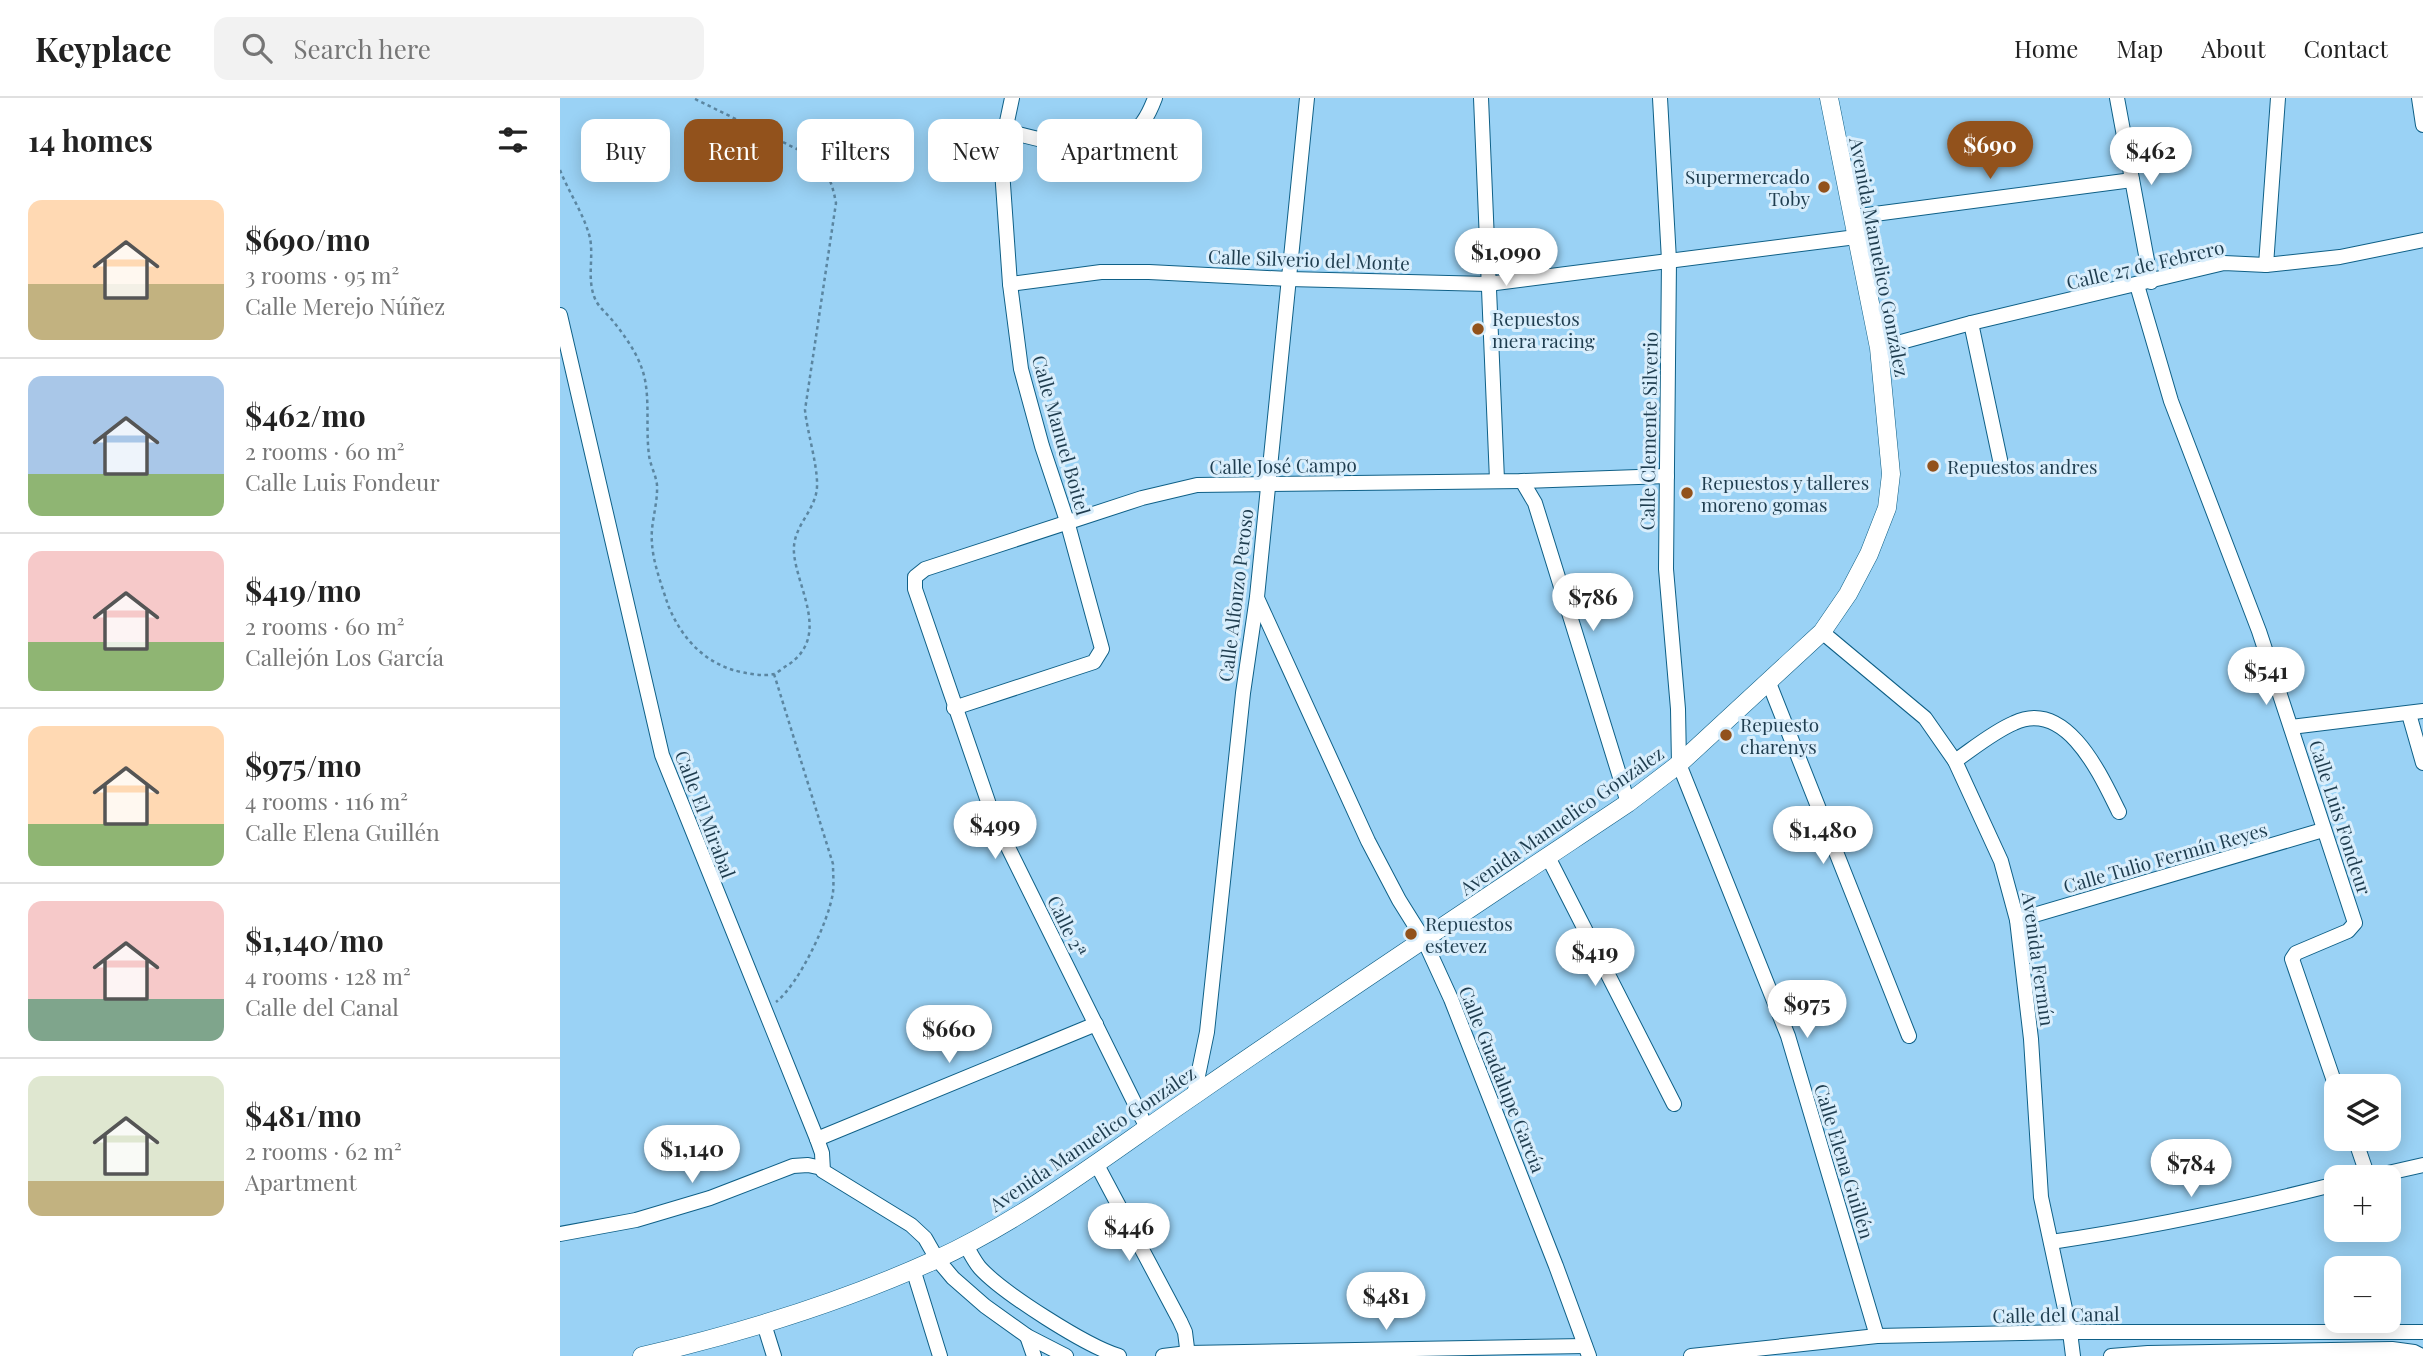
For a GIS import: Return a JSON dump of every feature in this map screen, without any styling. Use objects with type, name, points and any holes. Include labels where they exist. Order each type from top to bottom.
[{"type":"street","name":"Calle Manuel Boitel","points":[[1007,119],[1012,98]]},
{"type":"street","points":[[1023,135],[1077,146],[1102,145],[1136,130],[1144,121],[1155,98]]},
{"type":"street","name":"Calle Alfonzo Peroso","points":[[1194,1095],[1207,1032],[1240,720],[1257,597],[1266,485],[1307,98]]},
{"type":"street","points":[[1482,98],[1497,480]]},
{"type":"street","name":"Calle Clemente Silverio","points":[[1660,98],[1669,260],[1666,569],[1678,709],[1679,764]]},
{"type":"street","name":"Avenida Manuelico González","points":[[642,1356],[669,1353],[764,1324],[913,1269],[937,1259],[1027,1208],[1629,803],[1679,764],[1822,632],[1848,594],[1880,529],[1889,496],[1890,453],[1879,348],[1829,98]]},
{"type":"street","name":"Calle Luis Fondeur","points":[[2118,98],[2132,180],[2144,283],[2171,401],[2259,631],[2355,923],[2348,931],[2296,953],[2292,959],[2332,1074]]},
{"type":"street","points":[[2266,265],[2278,98]]},
{"type":"street","points":[[2419,98],[2423,125]]},
{"type":"street","points":[[1852,217],[2132,180]]},
{"type":"street","name":"Calle Manuel Boitel","points":[[954,708],[1081,667],[1094,662],[1101,654],[1102,642],[1021,369],[1010,284],[1003,182]]},
{"type":"street","name":"Calle Silverio del Monte","points":[[1010,284],[1101,272],[1488,284],[1856,237]]},
{"type":"street","name":"Calle 27 de Febrero","points":[[1879,348],[1971,323],[2224,263],[2266,265],[2340,257],[2423,240]]},
{"type":"street","name":"Calle El Mirabal","points":[[560,314],[662,755],[817,1139],[823,1156],[822,1168]]},
{"type":"street","points":[[1971,323],[2002,469]]},
{"type":"street","name":"Calle José Campo","points":[[915,577],[925,569],[1067,522],[1142,498],[1197,485],[1522,481],[1667,476]]},
{"type":"street","points":[[1522,481],[1535,503],[1629,803]]},
{"type":"street","name":"Calle 2ª","points":[[915,577],[915,589],[994,819],[1147,1128]]},
{"type":"street","name":"Calle Guadalupe García","points":[[1257,597],[1368,841],[1424,940],[1460,1021],[1587,1351]]},
{"type":"street","name":"Avenida Fermín","points":[[1822,632],[1925,718],[1955,761],[2001,861],[2017,920],[2031,1039],[2041,1197],[2073,1356]]},
{"type":"street","points":[[1769,683],[1909,1036]]},
{"type":"street","points":[[2291,727],[2416,712],[2423,763]]},
{"type":"street","points":[[1955,761],[2015,722],[2038,719],[2052,722],[2075,738],[2094,764],[2119,812]]},
{"type":"street","name":"Calle Elena Guillén","points":[[1679,764],[1787,1036],[1877,1336]]},
{"type":"street","name":"Calle Tulio Fermín Reyes","points":[[2017,920],[2323,830]]},
{"type":"street","points":[[1548,856],[1674,1104]]},
{"type":"street","points":[[817,1139],[1096,1024]]},
{"type":"street","points":[[1096,1163],[1180,1321],[1185,1332],[1188,1355]]},
{"type":"street","points":[[2401,1170],[2423,1165]]},
{"type":"street","points":[[560,1234],[636,1220],[710,1198],[793,1166],[822,1168],[829,1176],[894,1212],[911,1225],[925,1238],[937,1259],[953,1278],[977,1299],[1027,1336],[1066,1356]]},
{"type":"street","points":[[2051,1242],[2113,1233],[2324,1187]]},
{"type":"street","points":[[965,1244],[978,1266],[1007,1291],[1072,1332],[1119,1356]]},
{"type":"street","points":[[913,1269],[940,1356]]},
{"type":"street","points":[[764,1324],[774,1356]]},
{"type":"street","name":"Calle del Canal","points":[[1691,1356],[1877,1336],[2070,1332],[2423,1332]]},
{"type":"street","points":[[1027,1336],[1034,1356]]},
{"type":"street","points":[[2111,1356],[2392,1349],[2422,1356]]},
{"type":"street","points":[[1163,1356],[1587,1351]]},
{"type":"path","points":[[560,170],[582,215],[590,240],[591,289],[597,303],[629,341],[640,362],[646,386],[649,458],[656,482],[657,501],[652,544],[669,606],[683,633],[703,656],[743,673],[774,674],[796,659],[806,641],[810,619],[794,551],[797,531],[816,494],[817,477],[807,435],[805,410],[836,203],[833,183],[822,165],[805,153],[693,98]]},
{"type":"path","points":[[764,1009],[780,999],[795,981],[825,920],[833,892],[833,864],[774,674]]},
{"type":"place","name":"Supermercado Toby","points":[[1824,187]]},
{"type":"place","name":"Repuestos mera racing","points":[[1478,329]]},
{"type":"place","name":"Repuestos andres","points":[[1933,466]]},
{"type":"place","name":"Repuestos y talleres moreno gomas","points":[[1687,493]]},
{"type":"place","name":"Repuesto charenys","points":[[1726,735]]},
{"type":"place","name":"Repuestos estevez","points":[[1411,934]]}]
